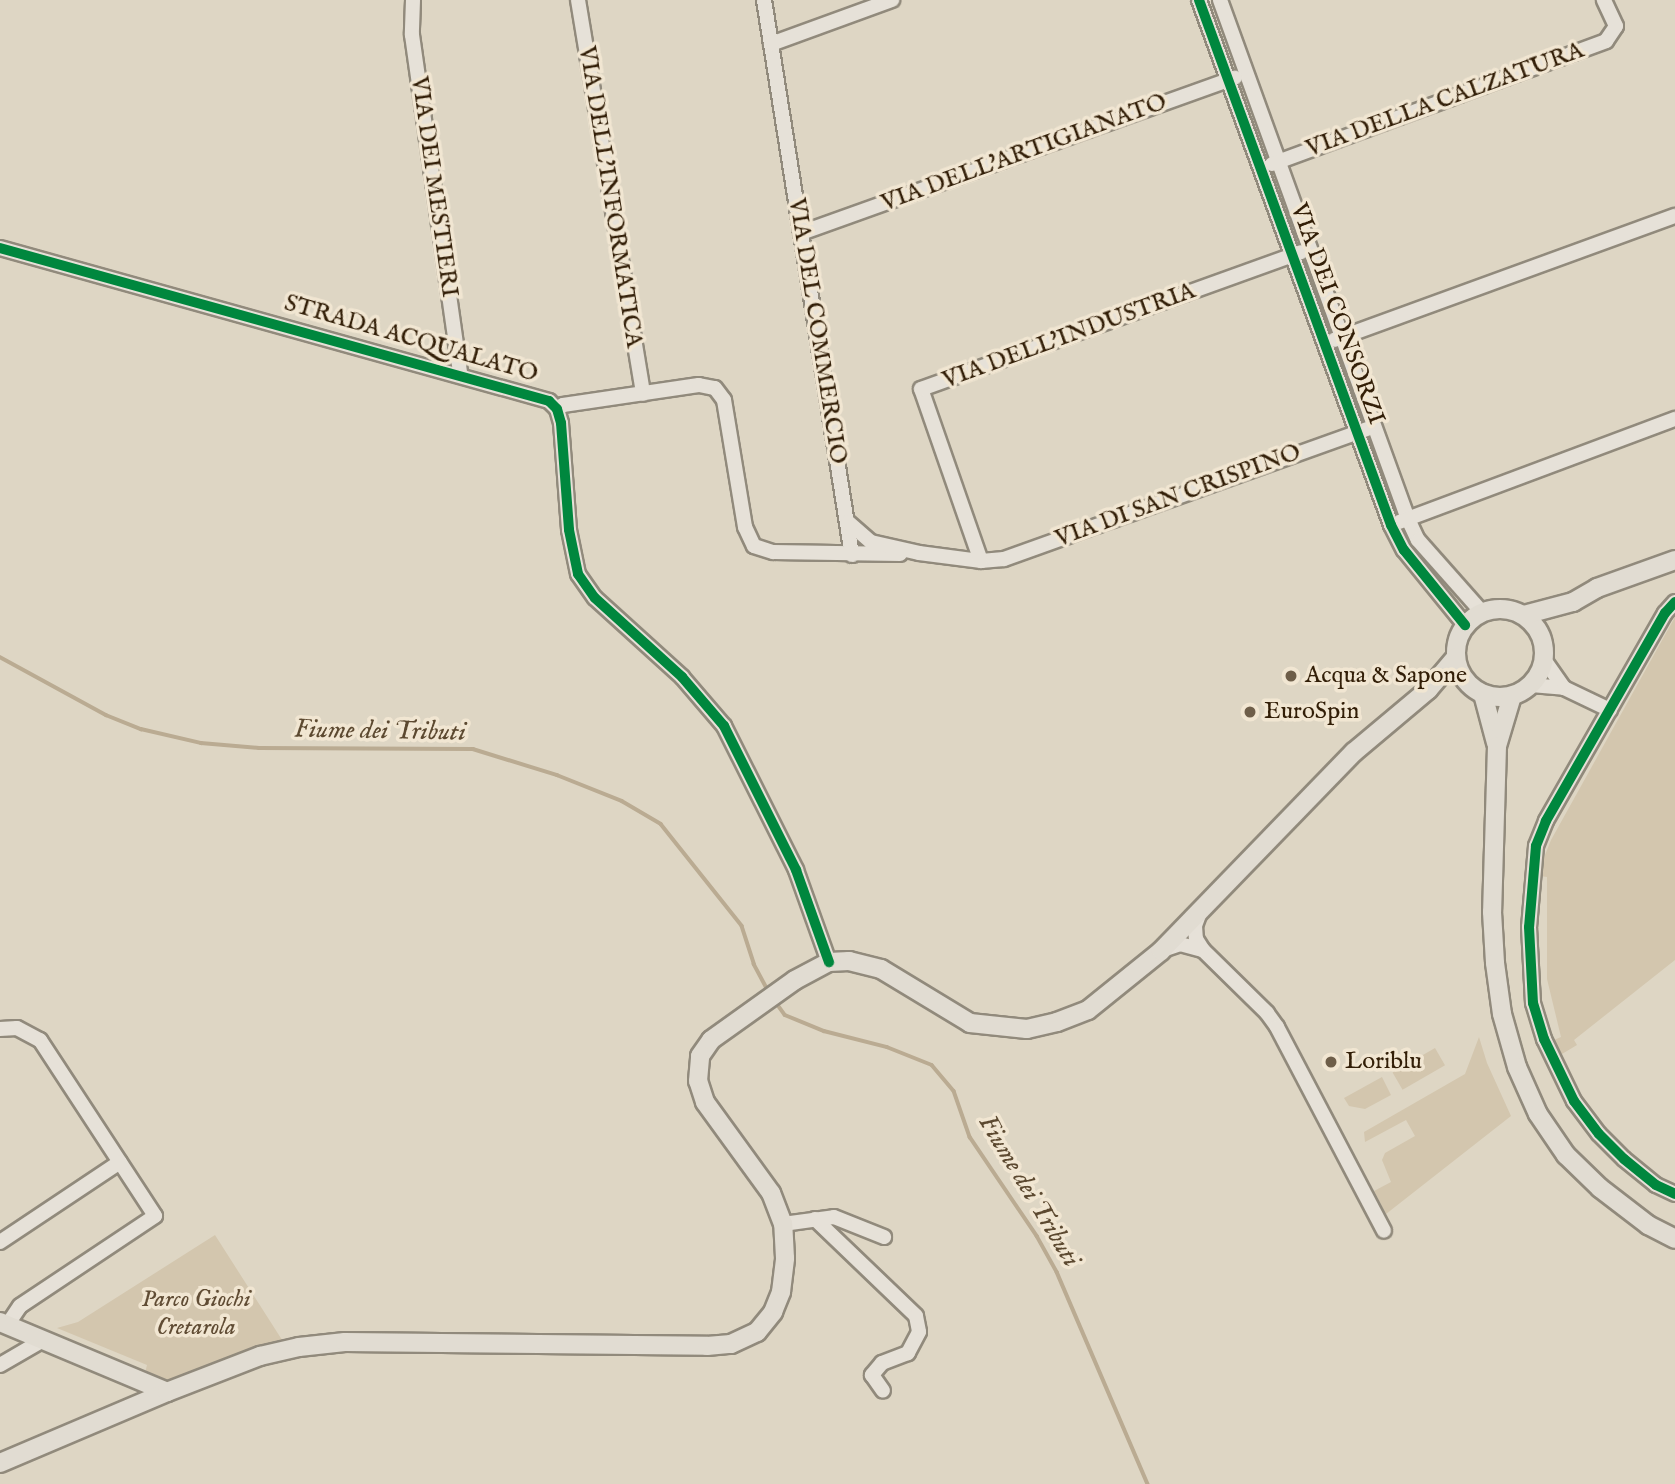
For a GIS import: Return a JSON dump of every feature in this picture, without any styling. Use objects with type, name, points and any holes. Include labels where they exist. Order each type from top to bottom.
[{"type":"main road","points":[[1524,615],[1542,636],[1545,661],[1531,685],[1512,696],[1483,694],[1468,683],[1456,657],[1456,646],[1465,625],[1482,612],[1496,608],[1524,615],[1573,602],[1597,588],[1675,560]]},
{"type":"main road","points":[[1542,636],[1573,602]]},
{"type":"main road","points":[[0,1463],[167,1392],[260,1356],[299,1347],[345,1342],[707,1346],[731,1344],[757,1332],[773,1312],[781,1292],[785,1258],[783,1224],[771,1193],[705,1102],[698,1081],[700,1056],[711,1041],[795,980],[829,962],[849,961],[881,970],[970,1023],[1027,1029],[1057,1022],[1088,1010],[1161,951],[1192,942],[1201,910],[1368,737],[1428,690],[1456,657]]},
{"type":"main road","points":[[1428,690],[1468,683]]},
{"type":"main road","points":[[1483,694],[1497,746],[1494,963],[1502,1014],[1517,1067],[1538,1114],[1566,1155],[1600,1188],[1648,1224],[1675,1239]]},
{"type":"main road","points":[[1497,746],[1512,696]]},
{"type":"main road","points":[[4,1324],[167,1392]]},
{"type":"main road","points":[[114,1370],[141,1403]]},
{"type":"main road","points":[[139,1380],[144,1388],[141,1403]]},
{"type":"street","name":"VIA DEI MESTIERI","points":[[413,0],[412,35],[460,374]]},
{"type":"street","name":"VIA DELL'INFORMATICA","points":[[578,0],[643,394]]},
{"type":"street","name":"VIA DEL COMMERCIO","points":[[764,0],[851,551]]},
{"type":"street","points":[[771,44],[892,0]]},
{"type":"street","name":"VIA DEI CONSORZI","points":[[1199,0],[1391,525],[1404,550],[1465,625]]},
{"type":"street","name":"VIA DEI CONSORZI","points":[[1220,0],[1408,519],[1418,540],[1482,612]]},
{"type":"street","name":"VIA DELLA CALZATURA","points":[[1261,168],[1606,41],[1615,32],[1615,20],[1604,0]]},
{"type":"street","name":"VIA DELL'ARTIGIANATO","points":[[801,233],[1247,74]]},
{"type":"street","points":[[1325,343],[1675,216]]},
{"type":"street","name":"STRADA ACQUALATO","points":[[0,248],[538,396],[557,409],[564,442],[569,530],[578,574],[595,598],[691,687],[724,726],[796,870],[829,962]]},
{"type":"street","name":"VIA DELL'INDUSTRIA","points":[[981,561],[921,389],[1310,249]]},
{"type":"street","points":[[557,409],[563,405],[699,385],[715,388],[721,393],[747,536],[754,547],[773,552],[919,553]]},
{"type":"street","points":[[1391,525],[1675,419]]},
{"type":"street","name":"VIA DI SAN CRISPINO","points":[[981,561],[1004,559],[1374,426]]},
{"type":"street","points":[[848,522],[871,542],[919,553],[981,561]]},
{"type":"street","points":[[851,551],[871,542]]},
{"type":"street","points":[[1675,602],[1665,613],[1546,821],[1536,846],[1529,927],[1534,1003],[1544,1039],[1574,1101],[1599,1134],[1624,1159],[1656,1185],[1675,1194]]},
{"type":"street","points":[[1545,661],[1564,688]]},
{"type":"street","points":[[1531,685],[1564,688],[1610,710]]},
{"type":"street","points":[[1192,942],[1277,1027],[1384,1231]]},
{"type":"street","points":[[0,1029],[17,1028],[40,1041],[155,1216],[20,1306],[4,1324]]},
{"type":"street","points":[[0,1242],[120,1162]]},
{"type":"street","points":[[783,1224],[834,1217],[884,1237]]},
{"type":"street","points":[[815,1219],[916,1316],[919,1332],[908,1353],[882,1363],[872,1375],[883,1391]]},
{"type":"street","points":[[0,1365],[43,1340]]},
{"type":"green space","points":[[1675,617],[1675,960],[1574,1040],[1577,1045],[1562,1054],[1554,1040],[1561,1037],[1547,979],[1547,877],[1540,876],[1541,865],[1551,840]]},
{"type":"green space","points":[[1479,1037],[1487,1063],[1511,1116],[1386,1214],[1374,1191],[1391,1182],[1382,1160],[1385,1153],[1415,1136],[1406,1120],[1365,1142],[1364,1132],[1465,1074]]},
{"type":"green space","points":[[1435,1048],[1445,1065],[1403,1090],[1393,1072]]},
{"type":"green space","points":[[1382,1077],[1391,1095],[1365,1109],[1349,1106],[1344,1098]]},
{"type":"green space","name":"Parco Giochi Cretarola","points":[[215,1235],[284,1343],[174,1380],[165,1380],[145,1373],[147,1365],[57,1328],[78,1322]]},
{"type":"waterway","name":"Fiume dei Tributi","points":[[0,657],[106,715],[141,729],[201,743],[259,748],[473,749],[557,775],[622,801],[661,824],[742,926],[754,964],[769,992]]},
{"type":"waterway","name":"Fiume dei Tributi","points":[[775,1001],[785,1015],[824,1031],[887,1047],[932,1065],[954,1091],[970,1137],[1037,1236],[1057,1272],[1148,1484]]},
{"type":"cycle path","points":[[1199,0],[1391,525],[1404,550],[1465,625]]},
{"type":"cycle path","points":[[0,248],[549,401],[557,409],[561,423],[569,530],[578,574],[595,598],[682,677],[724,726],[796,870],[829,962]]},
{"type":"cycle path","points":[[1675,602],[1665,613],[1546,821],[1536,846],[1529,927],[1533,1003],[1544,1039],[1574,1101],[1599,1134],[1624,1159],[1656,1185],[1675,1194]]},
{"type":"place","name":"Acqua & Sapone","points":[[1291,676]]},
{"type":"place","name":"EuroSpin","points":[[1250,712]]},
{"type":"place","name":"Loriblu","points":[[1331,1062]]}]
